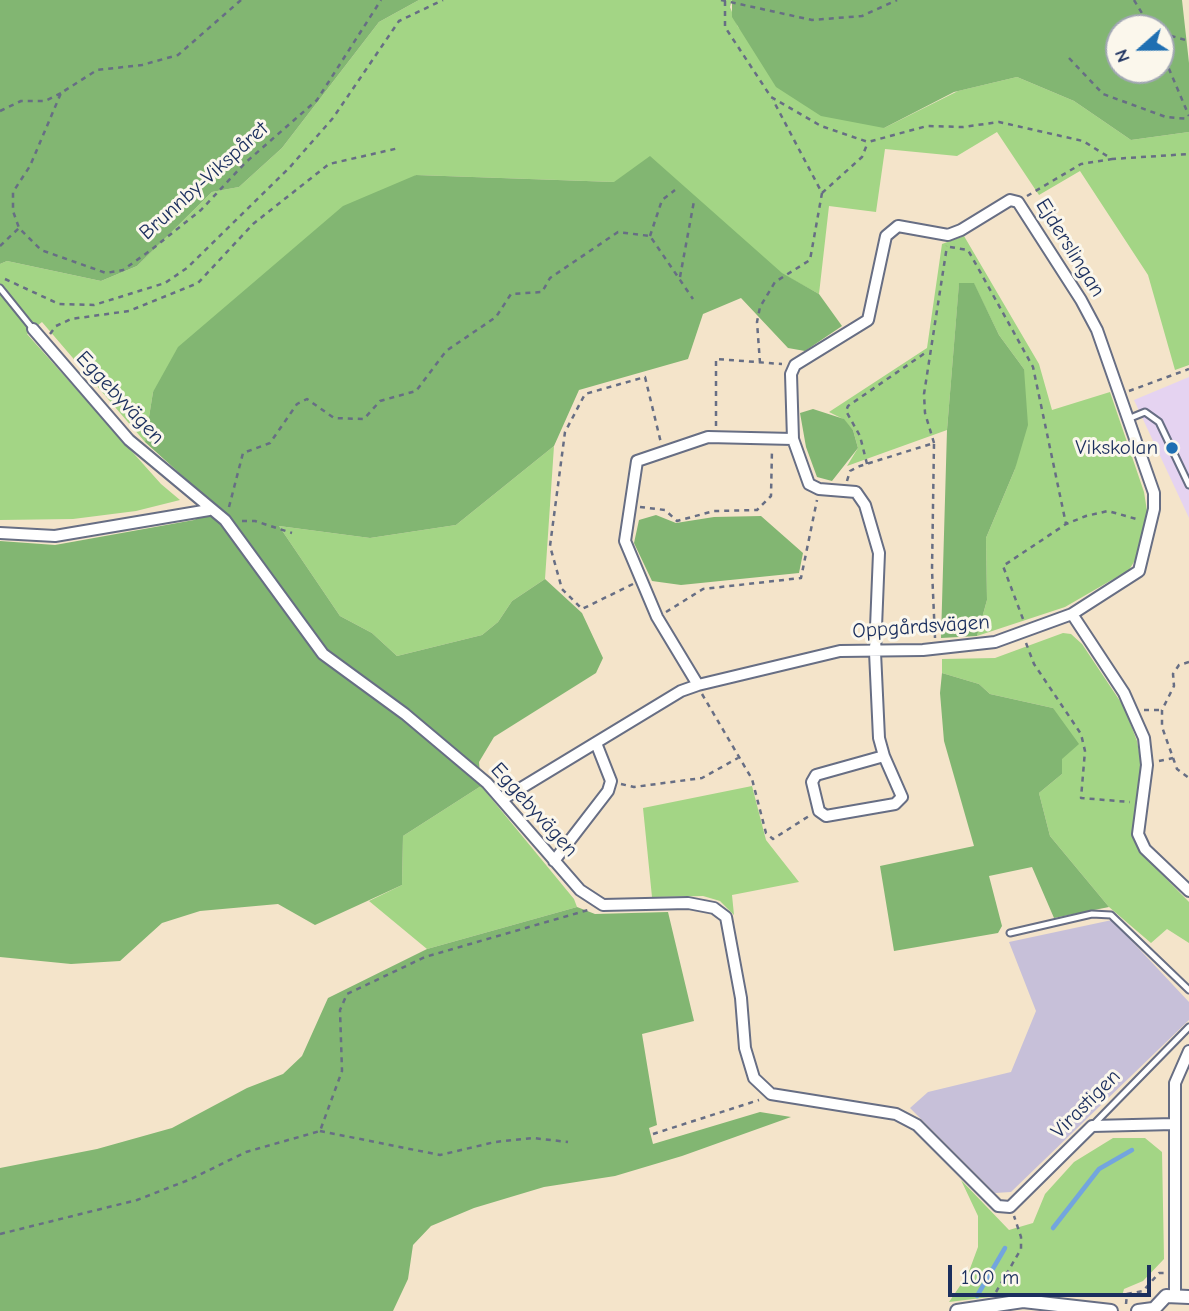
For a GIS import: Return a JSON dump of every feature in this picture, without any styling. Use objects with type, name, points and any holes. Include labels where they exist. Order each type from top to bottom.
[{"type":"street","name":"Ejderslingan","points":[[948,234],[961,230],[1010,200],[1018,202],[1081,300],[1097,330],[1154,493],[1151,523],[1139,571],[1072,614]]},
{"type":"street","points":[[884,756],[816,775],[812,782],[819,811],[826,816],[895,804],[902,797],[879,738],[874,652],[879,553],[864,505],[856,492],[820,489],[809,484],[793,439],[791,374],[795,365],[868,320],[886,236],[898,226],[948,234]]},
{"type":"street","name":"Eggebyvägen","points":[[33,329],[129,440],[209,510],[225,520],[323,654],[405,714],[503,799],[580,890],[603,905]]},
{"type":"street","points":[[699,688],[657,617],[625,541],[637,461],[662,446],[708,437],[793,439]]},
{"type":"street","points":[[0,533],[55,536],[209,510]]},
{"type":"street","points":[[1072,614],[1124,693],[1144,738],[1147,765],[1140,802],[1138,834],[1145,849],[1189,891]]},
{"type":"street","name":"Oppgårdsvägen","points":[[503,799],[681,691],[841,651],[936,649],[995,642],[1072,614]]},
{"type":"street","points":[[554,861],[617,780],[596,743]]},
{"type":"street","points":[[603,905],[688,903],[714,908],[726,917],[741,998],[746,1048],[754,1078],[771,1094],[896,1114],[916,1125],[998,1206],[1010,1207]]},
{"type":"street","points":[[1175,1294],[1175,1083],[1189,1051]]},
{"type":"street","points":[[1092,1126],[1174,1124]]},
{"type":"street","name":"Virastigen","points":[[1010,1207],[1092,1126]]},
{"type":"street","points":[[1138,1311],[1152,1310],[1158,1301],[1175,1294],[1189,1297]]},
{"type":"street","points":[[957,1311],[1023,1301],[1111,1311]]},
{"type":"lane","name":"Eggebyvägen","points":[[0,288],[33,329]]},
{"type":"lane","points":[[1128,419],[1145,412],[1160,422],[1189,485]]},
{"type":"lane","points":[[1010,933],[1092,914],[1111,915],[1189,990]]},
{"type":"lane","name":"Virastigen","points":[[1092,1126],[1189,1027]]},
{"type":"path","points":[[0,111],[21,101],[45,101],[97,70],[142,65],[178,55],[240,0]]},
{"type":"path","name":"Brunnby-Vikspåret","points":[[19,228],[41,250],[93,271],[123,270],[201,210],[245,163],[317,100],[381,0]]},
{"type":"path","points":[[0,278],[59,304],[83,305],[94,305],[165,283],[187,268],[290,167],[332,118],[399,22],[443,0]]},
{"type":"path","points":[[822,193],[771,97],[725,27],[723,0],[811,20],[862,16],[897,0]]},
{"type":"path","points":[[1069,58],[1103,94],[1166,117],[1189,118],[1175,84]]},
{"type":"path","points":[[0,246],[19,228],[13,211],[13,192],[30,166],[61,93]]},
{"type":"path","points":[[771,97],[821,126],[868,142],[927,125],[963,127],[999,122],[1083,141],[1112,159]]},
{"type":"path","points":[[760,363],[757,322],[760,307],[775,282],[810,260],[822,193],[862,157],[868,142]]},
{"type":"path","points":[[44,342],[56,326],[71,319],[129,311],[198,283],[253,224],[329,164],[399,148]]},
{"type":"path","points":[[1019,193],[1024,198],[1081,164],[1112,159],[1189,154]]},
{"type":"path","points":[[650,236],[662,200],[676,190]]},
{"type":"path","points":[[680,277],[694,201]]},
{"type":"path","points":[[292,533],[255,521],[225,520],[243,453],[270,443],[297,404],[307,399],[334,418],[364,419],[380,401],[416,391],[446,351],[496,317],[511,295],[542,292],[550,278],[618,232],[650,236],[693,299]]},
{"type":"path","points":[[936,649],[932,570],[934,443],[925,413],[929,350],[948,234]]},
{"type":"path","points":[[946,247],[968,250],[1033,367],[1066,524]]},
{"type":"path","points":[[867,464],[860,436],[846,411],[848,406],[929,350]]},
{"type":"path","points":[[716,429],[716,359],[784,364],[784,376]]},
{"type":"path","points":[[1120,395],[1189,369]]},
{"type":"path","points":[[642,580],[582,609],[562,589],[550,546],[555,491],[565,432],[585,394],[645,377],[662,446],[652,444]]},
{"type":"path","points":[[708,430],[727,429]]},
{"type":"path","points":[[630,507],[655,507],[665,510],[677,520],[714,511],[757,510],[771,495],[773,438]]},
{"type":"path","points":[[847,490],[850,471],[934,443]]},
{"type":"path","points":[[657,617],[703,589],[801,578],[818,497],[807,495]]},
{"type":"path","points":[[1140,802],[1081,798],[1085,751],[1081,734],[1034,664],[1024,632],[1023,618],[1003,566],[1066,524],[1108,511],[1151,523]]},
{"type":"path","points":[[1189,662],[1175,669],[1172,690],[1162,710],[1162,727],[1177,769],[1189,778]]},
{"type":"path","points":[[690,696],[699,688],[752,779],[766,833],[773,839],[819,811]]},
{"type":"path","points":[[1140,701],[1147,720]]},
{"type":"path","points":[[1144,710],[1162,710]]},
{"type":"path","points":[[617,792],[617,780],[634,787],[702,778],[738,758]]},
{"type":"path","points":[[1156,761],[1174,758]]},
{"type":"path","points":[[320,1131],[342,1072],[340,1010],[347,994],[425,957],[603,905]]},
{"type":"path","points":[[653,1134],[748,1106],[771,1094]]},
{"type":"path","points":[[0,1234],[137,1200],[191,1179],[246,1152],[320,1131],[440,1155],[495,1142],[533,1138],[568,1142]]},
{"type":"path","points":[[994,1305],[998,1287],[1021,1249],[1021,1237],[1010,1207]]},
{"type":"path","points":[[1125,1311],[1127,1294],[1143,1292],[1159,1273],[1175,1273]]},
{"type":"shaded area","name":"Vikskolan","points":[[1189,377],[1189,518],[1134,400]]},
{"type":"shaded area","points":[[1112,920],[1189,1002],[1189,1020],[1011,1192],[995,1193],[910,1108],[928,1092],[1011,1072],[1036,1011],[1009,942]]},
{"type":"green space","points":[[0,0],[419,0],[379,22],[282,148],[239,187],[212,192],[137,266],[101,281],[7,261],[0,264]]},
{"type":"green space","points":[[419,0],[732,0],[730,7],[738,27],[884,128],[958,91],[1017,77],[1074,101],[1131,140],[1189,132],[1189,365],[1175,370],[1148,275],[1080,171],[1039,195],[997,132],[957,156],[885,149],[876,212],[829,206],[819,294],[614,182],[416,175],[153,392],[145,442],[42,322],[27,334],[161,484],[180,500],[136,511],[73,519],[0,520],[0,264],[7,261],[101,281],[137,266],[212,192],[239,187],[282,148],[379,22]]},
{"type":"green space","points":[[732,0],[1182,0],[1189,63],[1189,132],[1131,140],[1074,101],[1017,77],[954,92],[884,128],[821,116],[776,87],[732,17]]},
{"type":"green space","points":[[650,156],[782,273],[819,294],[842,326],[805,351],[788,348],[741,298],[703,314],[688,359],[579,390],[554,446],[456,525],[370,538],[279,526],[340,616],[372,633],[397,656],[482,635],[498,622],[512,601],[545,579],[582,613],[603,658],[596,673],[494,737],[479,762],[481,786],[403,836],[402,885],[315,925],[278,904],[200,911],[162,923],[120,961],[71,964],[0,957],[0,541],[55,545],[194,520],[218,508],[145,442],[153,392],[178,347],[343,206],[416,175],[614,182]]},
{"type":"green space","points":[[964,236],[1039,364],[1052,410],[1110,392],[1144,492],[1147,511],[1137,557],[1129,570],[1065,607],[977,636],[987,600],[986,538],[1015,469],[1024,369],[999,335],[974,284],[959,284],[947,430],[847,466],[858,448],[853,430],[843,419],[829,412],[927,348],[942,244]]},
{"type":"green space","points":[[959,283],[974,283],[999,335],[1024,369],[1028,425],[1015,469],[986,538],[987,600],[977,636],[941,638],[947,430]]},
{"type":"green space","points":[[813,409],[844,419],[853,430],[858,448],[832,481],[817,477],[806,447],[800,413]]},
{"type":"green space","points":[[554,446],[545,579],[512,601],[498,622],[482,635],[397,656],[372,633],[340,616],[279,526],[370,538],[456,525]]},
{"type":"green space","points":[[656,515],[676,523],[714,517],[761,516],[803,553],[799,573],[681,585],[652,581],[634,543],[639,520]]},
{"type":"green space","points":[[1063,633],[1071,634],[1082,644],[1124,707],[1137,741],[1141,763],[1134,836],[1139,851],[1189,902],[1189,943],[1167,929],[1151,943],[1109,907],[1050,836],[1039,793],[1062,774],[1053,708],[990,694],[979,684],[942,673],[942,659],[995,658]]},
{"type":"green space","points":[[942,673],[979,684],[990,694],[1053,708],[1079,744],[1062,759],[1062,774],[1039,793],[1050,836],[1109,907],[1054,918],[1032,867],[989,876],[1002,926],[998,933],[894,951],[880,866],[974,846],[944,741],[940,693]]},
{"type":"green space","points":[[481,786],[574,899],[577,907],[427,949],[369,901],[402,885],[403,836]]},
{"type":"green space","points":[[752,786],[766,840],[799,882],[732,895],[734,915],[720,901],[703,896],[652,897],[643,808]]},
{"type":"green space","points":[[577,907],[595,914],[668,912],[694,1021],[642,1034],[657,1125],[649,1128],[653,1144],[760,1112],[791,1117],[682,1156],[615,1176],[544,1187],[474,1208],[431,1226],[413,1245],[408,1279],[393,1311],[0,1311],[0,1168],[97,1149],[172,1128],[247,1088],[283,1074],[302,1056],[328,998],[427,949]]},
{"type":"green space","points":[[1113,1138],[1145,1138],[1162,1152],[1164,1259],[1143,1281],[1124,1289],[1122,1296],[1022,1293],[949,1302],[968,1274],[978,1247],[978,1216],[961,1180],[1009,1230],[1033,1223],[1045,1194],[1074,1162]]},
{"type":"waterway","points":[[1053,1228],[1099,1169],[1132,1150]]},
{"type":"waterway","points":[[977,1296],[1005,1248]]},
{"type":"place","name":"Vikskolan","points":[[1172,448]]}]
